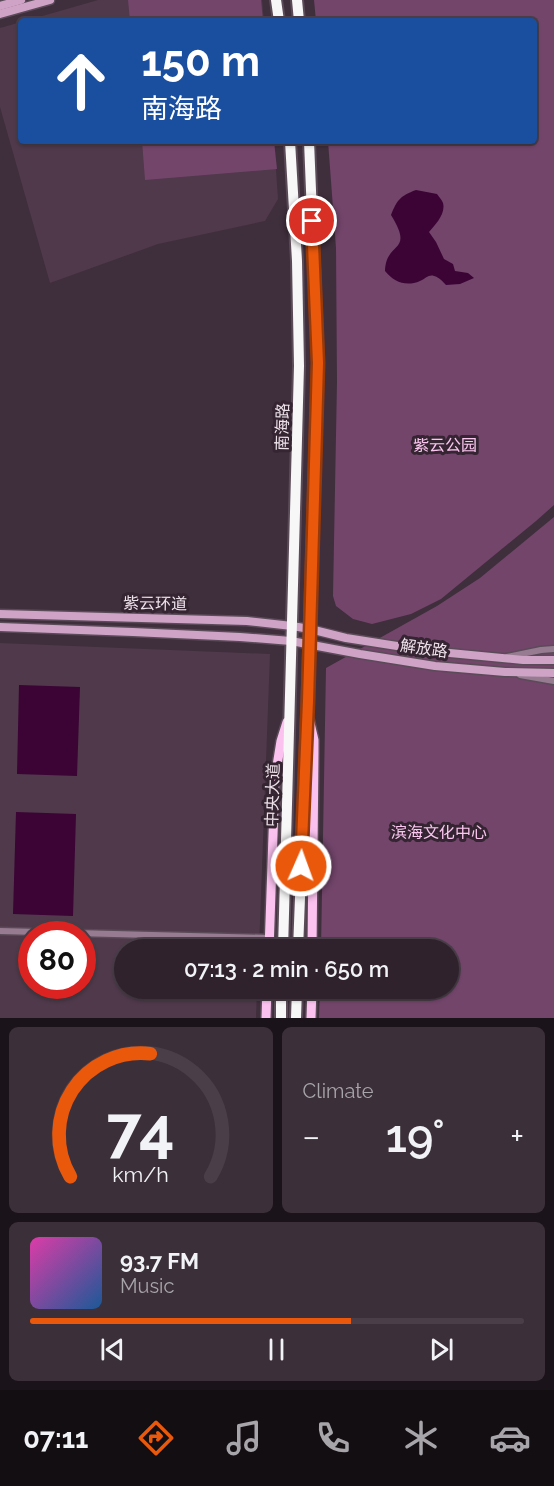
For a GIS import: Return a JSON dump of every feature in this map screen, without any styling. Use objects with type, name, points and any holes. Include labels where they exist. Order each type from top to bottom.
[{"type":"highway","points":[[276,0],[279,18]]},
{"type":"highway","points":[[297,0],[299,18]]},
{"type":"highway","name":"南海路","points":[[290,144],[297,261],[298,366],[290,714]]},
{"type":"highway","name":"南海路","points":[[307,714],[318,363],[309,144]]},
{"type":"highway","name":"中央大道","points":[[283,939],[290,714]]},
{"type":"highway","name":"中央大道","points":[[298,939],[307,714]]},
{"type":"highway","points":[[280,1018],[281,999]]},
{"type":"highway","points":[[296,1018],[297,999]]},
{"type":"main road","points":[[269,938],[275,778],[281,741],[290,714]]},
{"type":"main road","points":[[307,714],[314,740],[312,939]]},
{"type":"main road","points":[[266,1018],[267,999]]},
{"type":"main road","points":[[312,999],[312,1018]]},
{"type":"street","points":[[0,6],[21,0]]},
{"type":"street","points":[[0,14],[50,0]]},
{"type":"street","name":"紫云环道","points":[[0,614],[248,621],[310,629]]},
{"type":"street","name":"紫云环道","points":[[0,627],[291,641]]},
{"type":"street","name":"解放路","points":[[310,629],[346,638],[429,651],[554,660]]},
{"type":"street","name":"解放路","points":[[291,641],[407,662],[505,672],[554,673]]},
{"type":"street","points":[[504,657],[554,649]]},
{"type":"street","points":[[505,672],[554,681]]},
{"type":"street","points":[[0,931],[269,938]]},
{"type":"shaded area","points":[[98,0],[262,0],[264,18],[35,18]]},
{"type":"shaded area","points":[[18,23],[18,144],[274,144],[278,199],[265,221],[158,244],[50,283],[0,107],[0,28]]},
{"type":"shaded area","points":[[416,190],[437,194],[443,203],[441,215],[429,232],[444,259],[453,264],[455,271],[468,273],[474,278],[460,284],[446,285],[438,277],[430,276],[415,283],[405,283],[396,281],[385,271],[390,255],[400,242],[398,227],[391,215],[400,199]]},
{"type":"shaded area","points":[[0,643],[270,654],[259,939],[114,939],[114,999],[257,999],[256,1018],[0,1018]]},
{"type":"shaded area","points":[[19,685],[80,687],[77,776],[17,774]]},
{"type":"shaded area","points":[[16,812],[76,814],[73,916],[13,914]]},
{"type":"green space","points":[[128,0],[261,0],[263,18],[130,18]]},
{"type":"green space","name":"紫云公园","points":[[314,0],[554,0],[554,505],[441,599],[411,614],[372,624],[353,619],[336,606],[333,596],[337,382],[336,248],[328,144],[537,144],[537,18],[316,18]]},
{"type":"green space","points":[[142,144],[274,144],[277,169],[145,180]]},
{"type":"green space","name":"滨海文化中心","points":[[554,517],[554,1018],[319,1018],[320,999],[459,999],[459,939],[321,939],[326,668],[437,606],[480,578]]},
{"type":"route","points":[[301,866],[318,363],[312,221]]}]
